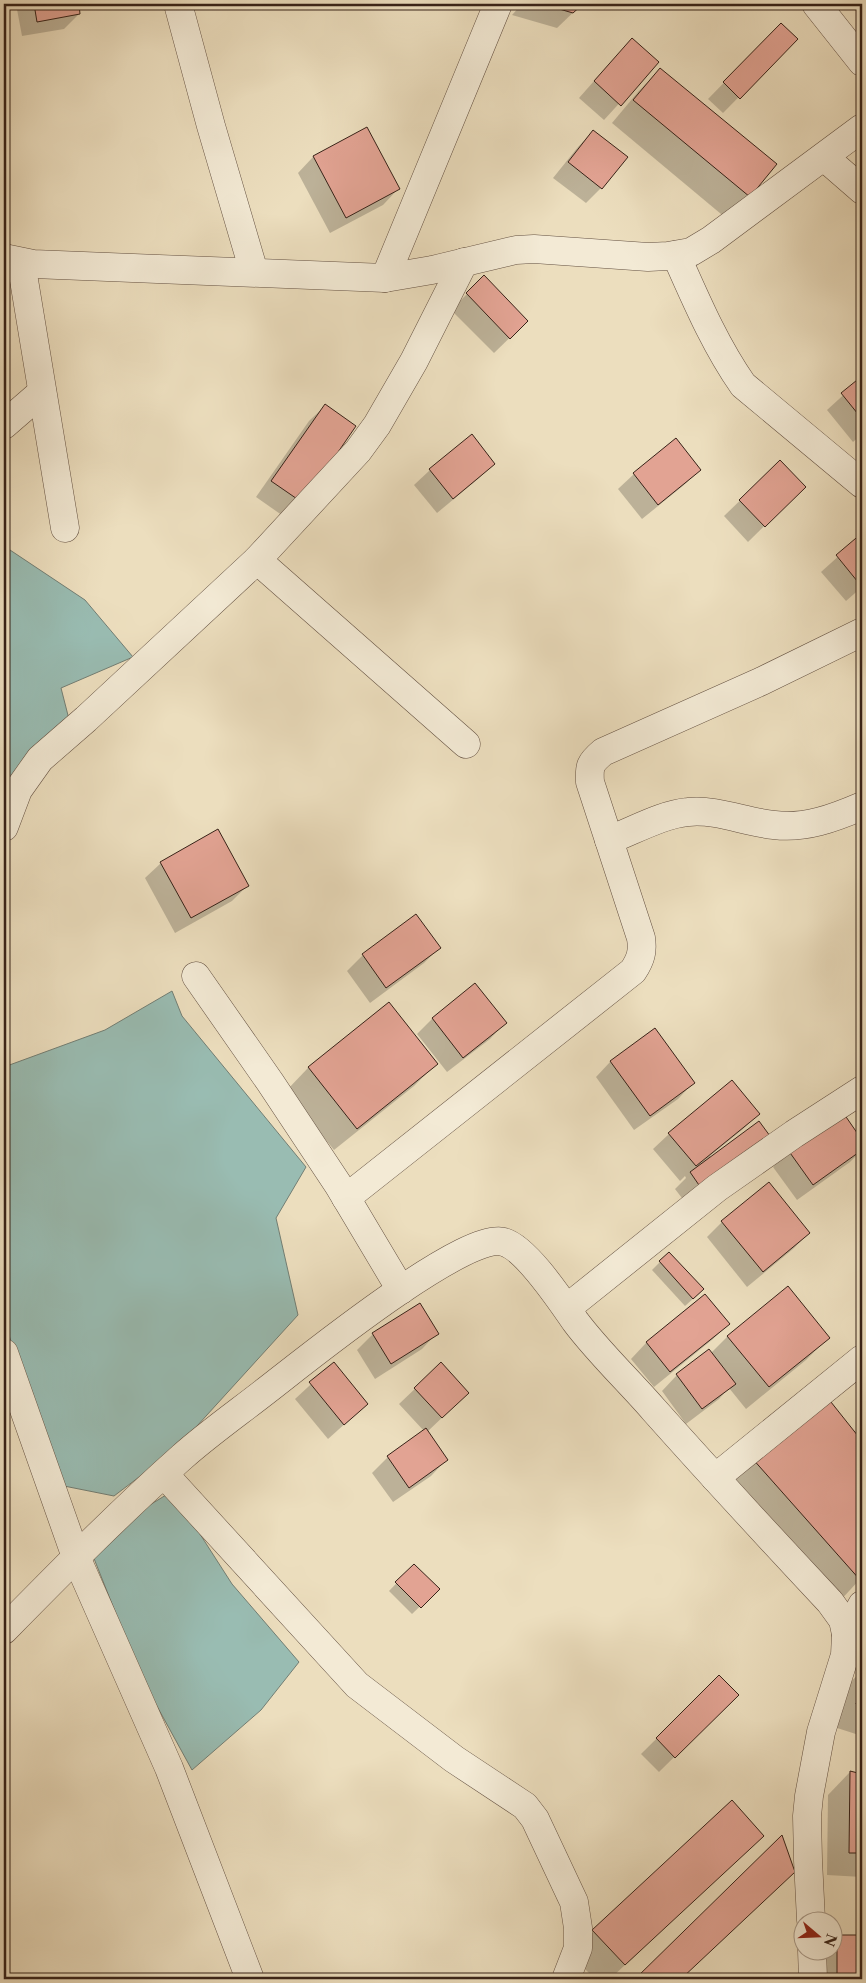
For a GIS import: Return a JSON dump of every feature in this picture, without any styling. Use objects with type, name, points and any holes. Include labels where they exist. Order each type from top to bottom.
[{"type":"street","points":[[178,4],[211,126],[254,272]]},
{"type":"street","points":[[385,278],[498,4]]},
{"type":"street","points":[[816,4],[862,62]]},
{"type":"street","points":[[65,528],[42,392],[12,260],[33,264],[385,278],[432,270],[516,250],[534,249],[648,257],[676,255],[692,252],[711,240],[862,128]]},
{"type":"street","points":[[824,156],[862,190]]},
{"type":"street","points":[[676,255],[712,335],[732,371],[743,385],[862,484]]},
{"type":"street","points":[[4,827],[18,790],[40,759],[86,719],[257,560],[358,451],[377,425],[414,361],[464,262]]},
{"type":"street","points":[[4,425],[42,392]]},
{"type":"street","points":[[257,560],[466,744]]},
{"type":"street","points":[[346,1198],[633,971],[640,961],[643,949],[641,938],[590,782],[589,770],[593,761],[603,752],[762,681],[862,632]]},
{"type":"street","points":[[609,840],[672,815],[688,812],[707,812],[775,826],[817,823],[862,806]]},
{"type":"street","points":[[196,976],[270,1082],[346,1198],[401,1290]]},
{"type":"street","points":[[567,1308],[717,1188],[794,1134],[862,1090]]},
{"type":"street","points":[[4,1630],[76,1557],[164,1474],[238,1413],[401,1290],[454,1257],[483,1244],[500,1240],[511,1245],[527,1259],[576,1322],[715,1478],[830,1602],[843,1620],[846,1634],[845,1655],[821,1732],[809,1796],[807,1816],[811,1910]]},
{"type":"street","points":[[4,1353],[76,1557],[169,1768],[250,1979]]},
{"type":"street","points":[[715,1478],[862,1359]]},
{"type":"street","points":[[164,1474],[357,1685],[454,1759],[525,1806],[535,1819],[574,1902],[578,1928],[578,1948],[566,1979]]},
{"type":"street","points":[[846,1634],[862,1605]]},
{"type":"street","points":[[812,1960],[813,1979]]},
{"type":"water","points":[[4,546],[85,600],[133,657],[61,688],[72,731],[4,813]]},
{"type":"water","points":[[172,991],[182,1016],[306,1167],[276,1218],[298,1315],[176,1449],[114,1496],[64,1486],[4,1322],[4,1067],[105,1030]]},
{"type":"water","points":[[166,1495],[189,1517],[232,1584],[299,1662],[261,1710],[192,1770],[141,1677],[93,1556],[140,1511]]},
{"type":"building","points":[[34,4],[79,4],[80,14],[37,22]]},
{"type":"building","points":[[542,4],[583,4],[573,13]]},
{"type":"building","points":[[781,23],[798,39],[740,99],[723,82]]},
{"type":"building","points":[[632,38],[659,62],[621,106],[594,81]]},
{"type":"building","points":[[660,68],[777,164],[750,197],[633,100]]},
{"type":"building","points":[[367,127],[400,189],[346,218],[313,156]]},
{"type":"building","points":[[593,130],[628,157],[602,189],[568,162]]},
{"type":"building","points":[[484,275],[528,321],[510,339],[466,293]]},
{"type":"building","points":[[862,376],[862,419],[841,393]]},
{"type":"building","points":[[325,404],[356,426],[303,503],[271,481]]},
{"type":"building","points":[[472,434],[495,464],[453,499],[429,469]]},
{"type":"building","points":[[676,438],[701,470],[658,505],[633,473]]},
{"type":"building","points":[[780,460],[806,487],[765,527],[739,500]]},
{"type":"building","points":[[862,533],[862,587],[836,555]]},
{"type":"building","points":[[218,829],[249,886],[191,918],[160,862]]},
{"type":"building","points":[[416,914],[441,948],[386,988],[362,954]]},
{"type":"building","points":[[475,983],[507,1023],[463,1058],[432,1018]]},
{"type":"building","points":[[389,1002],[438,1064],[357,1129],[308,1067]]},
{"type":"building","points":[[655,1028],[695,1083],[650,1116],[610,1061]]},
{"type":"building","points":[[732,1080],[760,1114],[696,1166],[668,1133]]},
{"type":"building","points":[[842,1111],[862,1140],[862,1150],[813,1185],[788,1150]]},
{"type":"building","points":[[759,1121],[770,1136],[701,1188],[690,1172]]},
{"type":"building","points":[[769,1182],[810,1233],[763,1272],[721,1221]]},
{"type":"building","points":[[669,1252],[704,1289],[693,1299],[659,1261]]},
{"type":"building","points":[[788,1286],[830,1338],[769,1387],[727,1336]]},
{"type":"building","points":[[705,1294],[730,1324],[670,1372],[646,1342]]},
{"type":"building","points":[[420,1303],[439,1334],[391,1364],[372,1333]]},
{"type":"building","points":[[709,1349],[736,1384],[702,1409],[676,1374]]},
{"type":"building","points":[[334,1362],[368,1404],[344,1425],[309,1382]]},
{"type":"building","points":[[441,1362],[469,1393],[442,1418],[414,1388]]},
{"type":"building","points":[[823,1392],[862,1441],[861,1581],[751,1457]]},
{"type":"building","points":[[426,1428],[448,1460],[409,1488],[387,1456]]},
{"type":"building","points":[[414,1564],[440,1589],[421,1608],[395,1582]]},
{"type":"building","points":[[719,1675],[739,1695],[675,1758],[656,1738]]},
{"type":"building","points":[[862,1686],[862,1706],[856,1704]]},
{"type":"building","points":[[850,1771],[862,1774],[862,1853],[849,1853]]},
{"type":"building","points":[[732,1800],[764,1836],[625,1965],[592,1930]]},
{"type":"building","points":[[782,1835],[795,1872],[681,1979],[635,1979]]},
{"type":"building","points":[[844,1935],[862,1935],[862,1979],[837,1979],[837,1960],[844,1960]]}]
